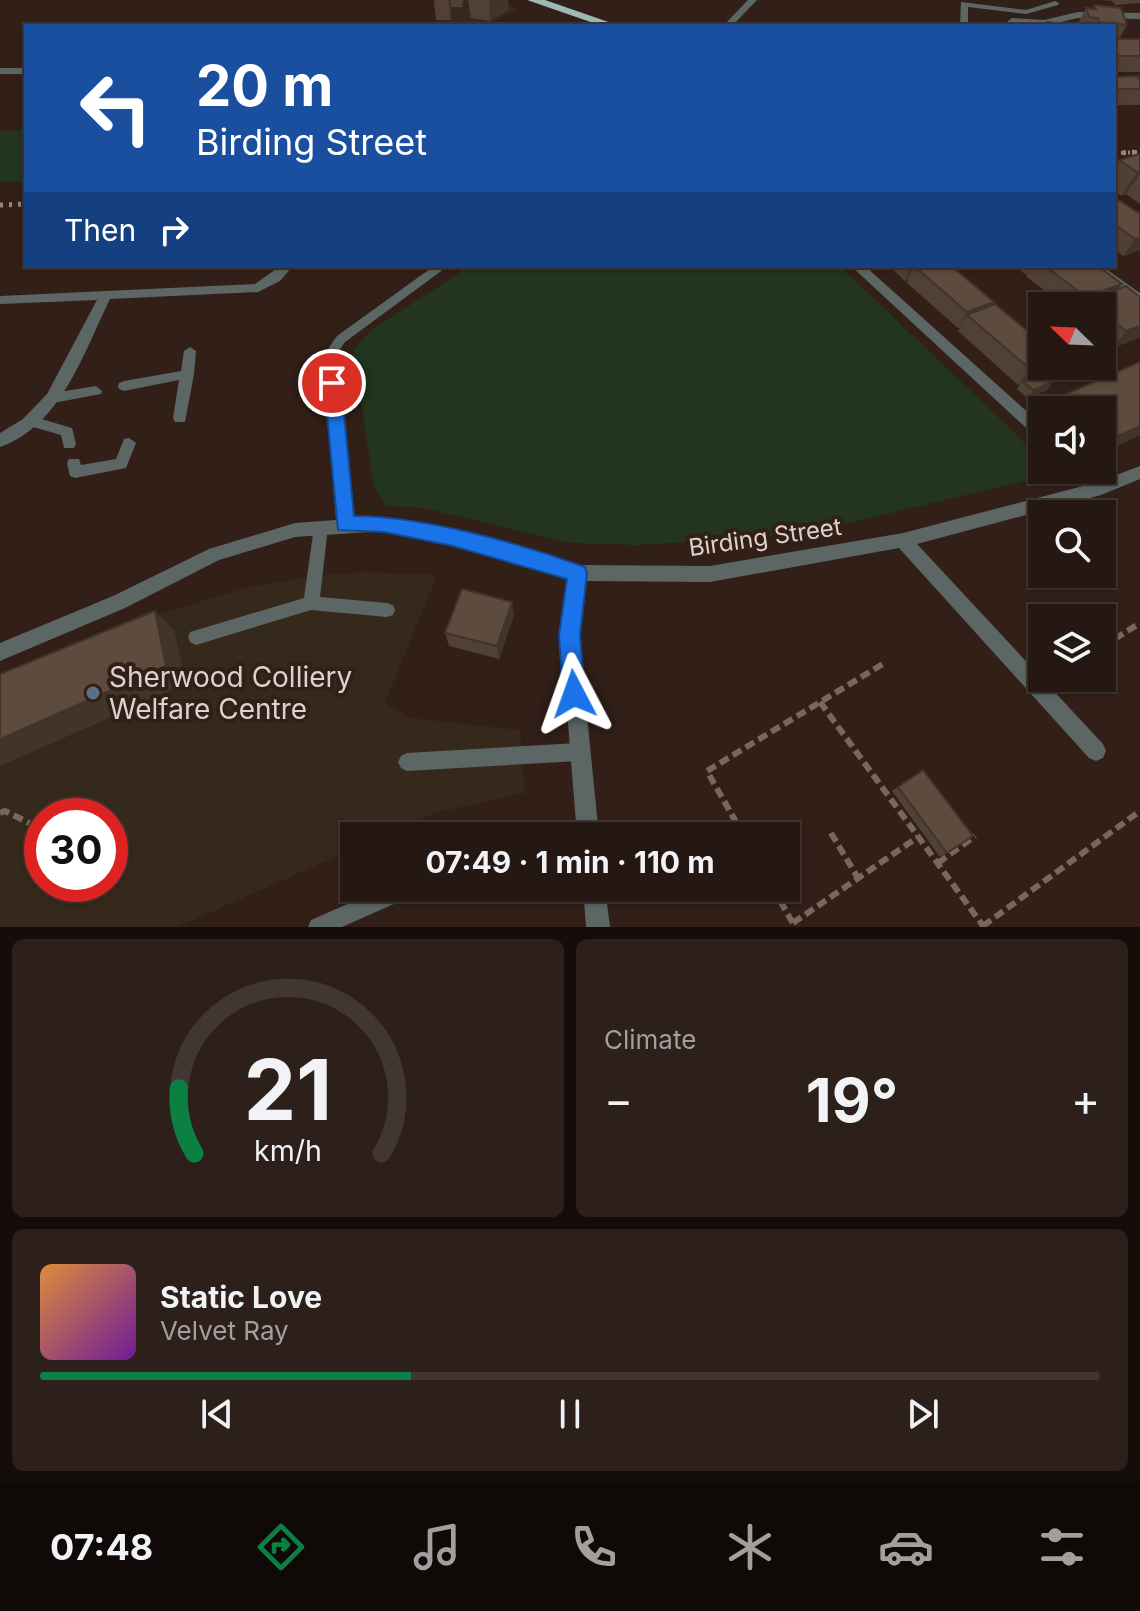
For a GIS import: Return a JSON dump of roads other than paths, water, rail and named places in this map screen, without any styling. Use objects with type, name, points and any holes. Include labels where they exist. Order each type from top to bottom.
[{"type":"highway","points":[[533,0],[608,24]]},
{"type":"street","points":[[729,24],[753,0]]},
{"type":"street","points":[[1012,24],[1044,23],[1078,15],[1140,16]]},
{"type":"street","points":[[0,71],[24,71]]},
{"type":"street","points":[[0,300],[258,288],[285,268]]},
{"type":"street","points":[[859,268],[1028,421]]},
{"type":"street","points":[[1096,268],[1140,300]]},
{"type":"street","points":[[0,441],[31,421],[53,398],[106,295]]},
{"type":"street","points":[[330,355],[345,524]]},
{"type":"street","name":"Birding Street","points":[[0,652],[119,602],[215,554],[269,536],[321,527],[384,524],[453,537],[577,573],[710,574],[903,540],[1101,488],[1140,472]]},
{"type":"street","points":[[1097,484],[1101,488]]},
{"type":"street","points":[[903,540],[1096,751]]},
{"type":"street","points":[[577,573],[570,635],[586,822]]},
{"type":"street","points":[[595,902],[598,927]]},
{"type":"lane","points":[[1004,0],[1010,10],[1012,24]]},
{"type":"lane","points":[[964,24],[964,4],[1026,12],[1055,3]]},
{"type":"lane","points":[[330,355],[341,339],[439,268]]},
{"type":"lane","points":[[180,418],[190,351]]},
{"type":"lane","points":[[124,386],[188,374]]},
{"type":"lane","points":[[53,398],[96,391]]},
{"type":"lane","points":[[31,421],[67,432],[69,444]]},
{"type":"lane","points":[[74,463],[75,472],[121,464],[129,443]]},
{"type":"lane","points":[[311,603],[321,527]]},
{"type":"lane","points":[[196,637],[311,603],[387,610]]},
{"type":"lane","points":[[407,762],[578,752]]},
{"type":"lane","points":[[318,927],[375,902]]},
{"type":"railway","points":[[1116,153],[1140,152]]},
{"type":"railway","points":[[0,205],[24,204]]},
{"type":"place","name":"Sherwood Colliery Welfare Centre","points":[[93,693]]}]
